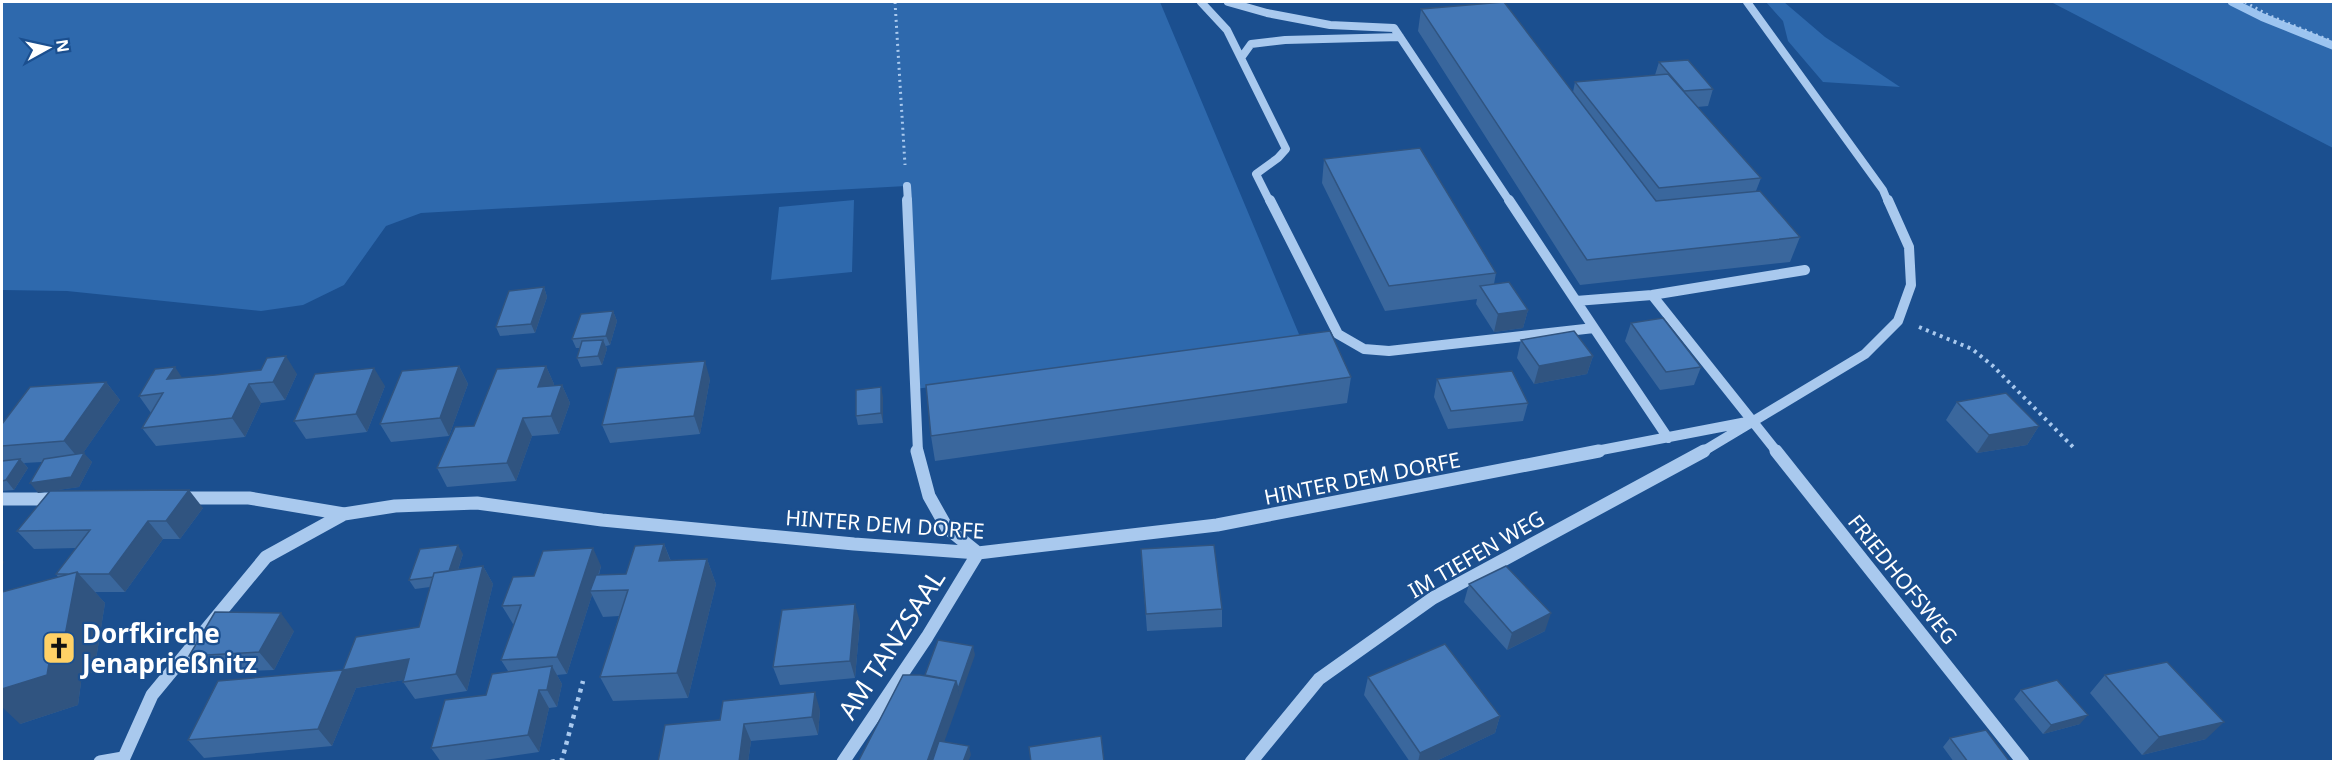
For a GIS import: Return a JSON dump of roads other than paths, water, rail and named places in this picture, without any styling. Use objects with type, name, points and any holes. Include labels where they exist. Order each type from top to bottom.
[{"type":"street","points":[[1201,2],[1227,30],[1286,149],[1279,160],[1261,167],[1256,174],[1338,334],[1365,349],[1389,351],[1594,328]]},
{"type":"street","points":[[1228,2],[1267,13],[1330,25],[1394,28],[1668,438]]},
{"type":"street","name":"IM TIEFEN WEG","points":[[1251,762],[1319,679],[1433,598],[1699,454],[1866,354],[1898,321],[1911,285],[1909,247],[1883,190],[1747,2]]},
{"type":"street","points":[[1241,58],[1251,44],[1285,40],[1400,37]]},
{"type":"street","points":[[907,186],[916,445],[929,496],[947,528],[978,553]]},
{"type":"street","points":[[1576,301],[1652,296],[1805,270]]},
{"type":"street","name":"FRIEDHOFSWEG","points":[[1652,296],[2023,762]]},
{"type":"street","name":"HINTER DEM DORFE","points":[[169,498],[249,498],[344,514],[395,506],[477,503],[602,520],[854,544],[978,553],[1217,525],[1752,422]]},
{"type":"street","points":[[4,501],[66,498]]},
{"type":"street","points":[[100,762],[123,760],[152,694],[266,557],[344,514]]},
{"type":"street","name":"AM TANZSAAL","points":[[843,762],[927,637],[978,553]]},
{"type":"waterway","points":[[2232,2],[2262,17],[2334,46]]},
{"type":"place","name":"Dorfkirche Jenaprießnitz","points":[[59,648]]}]
